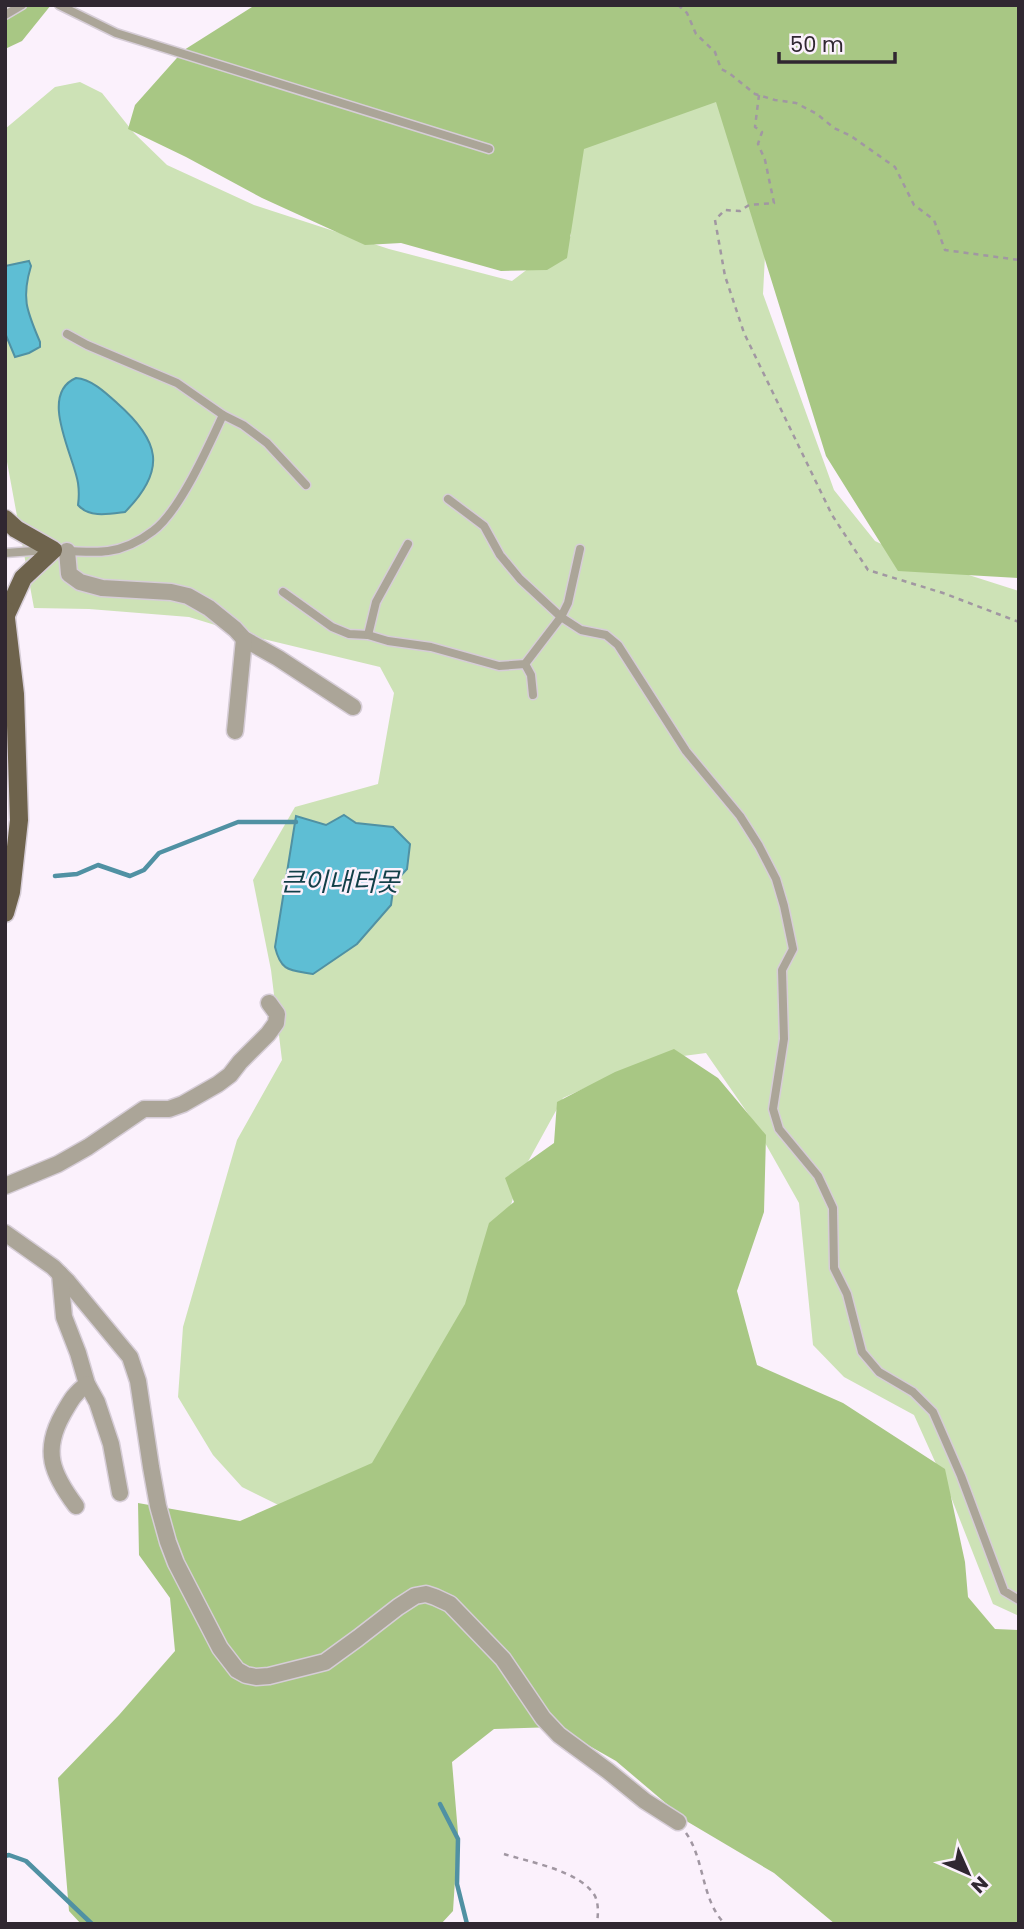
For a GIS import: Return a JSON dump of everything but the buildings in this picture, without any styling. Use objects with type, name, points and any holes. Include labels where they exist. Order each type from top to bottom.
[{"type":"main road","points":[[5,519],[16,529],[60,550],[23,578],[6,612],[15,694],[19,820],[11,892],[5,913]]},
{"type":"street","points":[[60,550],[69,574],[80,582],[102,587],[171,592],[188,596],[209,608],[244,639],[353,707]]},
{"type":"street","points":[[235,732],[244,639]]},
{"type":"street","points":[[5,1186],[58,1164],[144,1109],[169,1108],[183,1104],[218,1084],[230,1075],[276,1023],[277,1014],[269,1003]]},
{"type":"street","points":[[5,1233],[53,1267],[130,1357],[138,1381],[158,1506],[168,1542],[220,1648],[237,1670],[256,1677],[269,1676],[325,1661],[415,1596],[426,1594],[435,1597],[450,1604],[503,1659],[542,1718],[559,1735],[645,1801],[678,1822]]},
{"type":"street","points":[[60,1274],[64,1317],[111,1444],[120,1493]]},
{"type":"street","points":[[76,1506],[58,1478],[51,1460],[51,1442],[56,1427],[74,1395],[87,1384]]},
{"type":"lane","points":[[5,15],[22,5]]},
{"type":"lane","points":[[59,5],[116,33],[489,149]]},
{"type":"lane","points":[[66,334],[177,383],[267,443],[306,485]]},
{"type":"lane","points":[[5,553],[108,551],[132,544],[154,531],[173,509],[223,415]]},
{"type":"lane","points":[[447,499],[484,526],[500,555],[520,579],[561,617],[581,630],[606,635],[618,645],[686,751],[740,816],[759,846],[776,879],[793,949],[782,971],[784,1039],[773,1109],[779,1129],[818,1176],[833,1208],[834,1268],[847,1294],[862,1352],[879,1372],[913,1392],[933,1412],[961,1476],[1004,1591],[1019,1600]]},
{"type":"lane","points":[[368,635],[376,602],[408,544]]},
{"type":"lane","points":[[283,593],[332,627],[349,634],[368,635],[431,648],[499,666],[525,664],[561,617],[568,603],[580,549]]},
{"type":"lane","points":[[525,664],[531,675],[533,695]]},
{"type":"path","points":[[678,5],[687,13],[696,34],[715,52],[722,69],[755,94],[796,103],[817,114],[895,167],[914,205],[934,220],[945,250],[1019,260]]},
{"type":"path","points":[[759,95],[755,127],[762,132],[758,144],[765,160],[774,203],[749,205],[740,211],[724,210],[715,220],[725,276],[744,332],[832,515],[868,570],[943,593],[1019,622]]},
{"type":"path","points":[[678,1822],[689,1837],[714,1909],[725,1924]]},
{"type":"path","points":[[504,1854],[565,1872],[582,1883],[593,1893],[598,1905],[597,1924]]},
{"type":"green space","points":[[5,5],[51,5],[22,41],[5,49]]},
{"type":"green space","points":[[252,5],[1019,5],[1019,578],[898,571],[826,456],[716,102],[584,149],[567,258],[547,270],[501,271],[401,243],[365,245],[262,198],[128,129],[135,105],[184,50]]},
{"type":"green space","points":[[710,61],[767,217],[763,294],[834,490],[875,541],[903,554],[1019,591],[1019,1616],[993,1604],[951,1497],[914,1415],[844,1377],[813,1345],[799,1203],[751,1118],[706,1053],[645,1061],[563,1098],[519,1178],[481,1307],[376,1481],[315,1523],[242,1487],[213,1455],[178,1397],[183,1327],[237,1140],[282,1060],[271,970],[253,880],[295,807],[378,784],[394,693],[380,667],[251,636],[189,617],[89,609],[34,608],[5,451],[5,129],[55,87],[80,82],[102,93],[134,133],[167,165],[254,205],[389,249],[512,281],[571,236],[564,141]]},
{"type":"green space","points":[[674,1049],[718,1078],[766,1135],[764,1212],[737,1291],[757,1365],[843,1403],[945,1469],[965,1562],[968,1597],[995,1629],[1019,1630],[1019,1924],[835,1924],[774,1873],[688,1822],[616,1761],[556,1727],[494,1729],[452,1762],[458,1833],[453,1911],[441,1924],[81,1924],[69,1911],[58,1778],[119,1715],[175,1651],[170,1598],[139,1555],[138,1503],[240,1521],[372,1463],[465,1304],[489,1223],[514,1202],[505,1178],[554,1143],[557,1102],[615,1072]]},
{"type":"water","points":[[29,261],[31,266],[26,287],[27,305],[40,347],[15,357],[5,333],[5,266]]},
{"type":"water","points":[[76,378],[92,383],[108,395],[131,417],[149,442],[153,455],[148,482],[125,512],[93,513],[78,505],[78,483],[59,411],[60,397],[65,386]]},
{"type":"water","name":"큰이내터못","points":[[344,815],[356,823],[393,827],[410,844],[407,869],[394,883],[391,905],[357,944],[313,974],[292,970],[280,961],[275,947],[296,816],[326,825]]},
{"type":"waterway","points":[[55,876],[77,874],[98,865],[130,876],[144,870],[159,853],[238,822],[296,822]]},
{"type":"waterway","points":[[440,1804],[458,1839],[457,1884],[467,1924]]},
{"type":"waterway","points":[[5,1856],[26,1861],[92,1924]]}]
